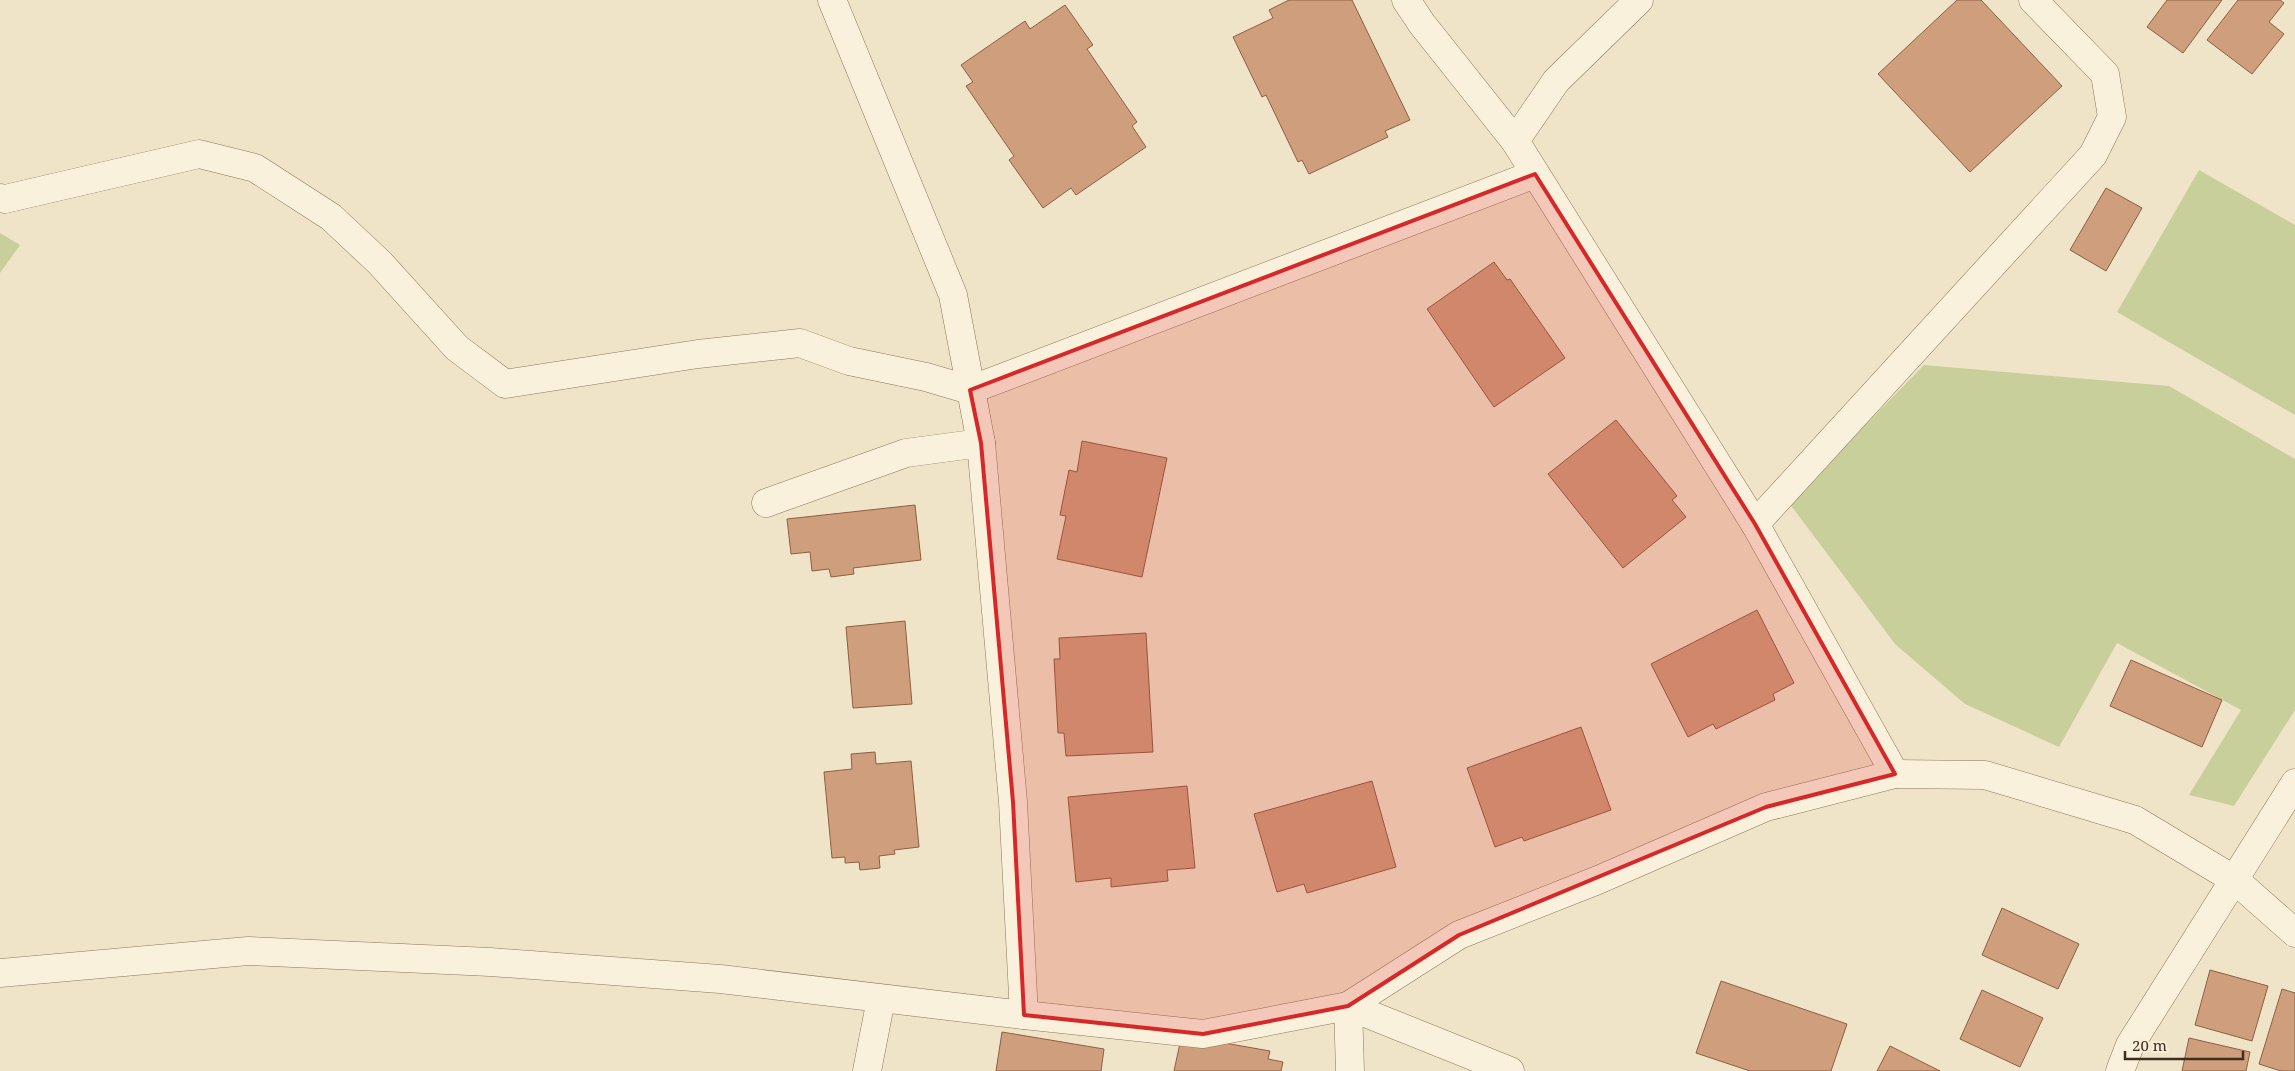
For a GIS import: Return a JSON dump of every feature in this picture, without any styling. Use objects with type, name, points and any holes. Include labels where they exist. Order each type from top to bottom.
[{"type":"street","points":[[832,0],[953,295],[981,443],[1013,802],[1024,1016]]},
{"type":"street","points":[[1406,0],[1422,24],[1515,141],[1536,174],[1755,524],[1894,774]]},
{"type":"street","points":[[1515,141],[1556,81],[1639,0]]},
{"type":"street","points":[[1755,524],[2092,154],[2112,117],[2105,74],[2033,0]]},
{"type":"street","points":[[0,198],[6,199],[199,154],[256,168],[332,217],[380,263],[457,348],[505,384],[698,354],[800,343],[849,361],[926,377],[970,390],[1536,174]]},
{"type":"street","points":[[766,503],[906,453],[981,443]]},
{"type":"street","points":[[0,973],[248,950],[490,962],[711,978],[1024,1016],[1203,1034],[1348,1006],[1459,935],[1598,880],[1766,807],[1894,774],[1985,775],[2135,820],[2235,880],[2295,933]]},
{"type":"street","points":[[2120,1071],[2130,1045],[2295,783]]},
{"type":"street","points":[[867,1071],[881,999]]},
{"type":"street","points":[[1348,1006],[1350,1071]]},
{"type":"street","points":[[1348,1006],[1510,1071]]},
{"type":"highlighted area","points":[[1535,174],[1755,524],[1895,774],[1766,807],[1459,935],[1348,1006],[1203,1034],[1024,1015],[1013,802],[981,443],[970,390]]},
{"type":"green space","points":[[2199,170],[2295,225],[2295,415],[2117,312]]},
{"type":"green space","points":[[0,233],[20,245],[0,273]]},
{"type":"green space","points":[[1924,365],[2169,386],[2295,459],[2295,710],[2234,806],[2189,795],[2241,710],[2117,643],[2059,747],[1965,704],[1895,644],[1789,503]]},
{"type":"building","points":[[1289,0],[1352,0],[1410,120],[1385,131],[1388,137],[1309,174],[1302,160],[1298,162],[1266,95],[1262,97],[1233,37],[1273,18],[1269,10]]},
{"type":"building","points":[[1957,0],[1981,0],[2062,86],[1970,172],[1878,74]]},
{"type":"building","points":[[2167,0],[2222,0],[2183,53],[2147,27]]},
{"type":"building","points":[[2238,0],[2280,0],[2284,3],[2269,22],[2284,34],[2252,74],[2207,40]]},
{"type":"building","points":[[1065,5],[1093,45],[1087,49],[1137,122],[1132,126],[1146,147],[1076,195],[1071,188],[1043,208],[1009,160],[1014,156],[966,86],[973,82],[961,65],[1025,21],[1030,29]]},
{"type":"building","points":[[2106,188],[2142,208],[2106,271],[2070,250]]},
{"type":"building","points":[[1494,262],[1507,280],[1510,279],[1565,358],[1494,407],[1427,309]]},
{"type":"building","points":[[1616,420],[1677,496],[1672,500],[1686,517],[1623,568],[1548,474]]},
{"type":"building","points":[[1082,441],[1167,458],[1142,577],[1057,559],[1066,516],[1060,515],[1069,470],[1077,472]]},
{"type":"building","points":[[915,505],[921,560],[853,568],[854,574],[831,577],[829,569],[812,571],[810,552],[791,554],[787,519]]},
{"type":"building","points":[[1757,610],[1794,683],[1773,694],[1775,700],[1716,729],[1713,724],[1688,737],[1651,664]]},
{"type":"building","points":[[905,621],[912,704],[853,708],[846,627]]},
{"type":"building","points":[[1146,633],[1153,752],[1066,756],[1064,733],[1058,733],[1054,659],[1060,659],[1059,638]]},
{"type":"building","points":[[2131,660],[2222,700],[2202,747],[2110,706]]},
{"type":"building","points":[[1581,727],[1611,810],[1524,841],[1522,837],[1495,847],[1467,768]]},
{"type":"building","points":[[875,752],[876,764],[911,761],[919,847],[894,850],[895,854],[879,856],[880,868],[860,870],[859,862],[845,863],[845,857],[832,858],[824,772],[852,769],[851,754]]},
{"type":"building","points":[[1372,781],[1396,867],[1307,893],[1304,884],[1277,892],[1254,814]]},
{"type":"building","points":[[1187,786],[1195,868],[1167,870],[1168,881],[1111,887],[1111,878],[1076,882],[1068,797]]},
{"type":"building","points":[[2002,908],[2079,944],[2058,989],[1982,955]]},
{"type":"building","points":[[2210,970],[2268,986],[2252,1041],[2195,1025]]},
{"type":"building","points":[[1721,981],[1847,1024],[1831,1071],[1750,1071],[1696,1053]]},
{"type":"building","points":[[2282,989],[2295,993],[2295,1071],[2281,1071],[2259,1064]]},
{"type":"building","points":[[1982,990],[2043,1018],[2020,1067],[1960,1039]]},
{"type":"building","points":[[1002,1032],[1104,1049],[1101,1071],[996,1071]]},
{"type":"building","points":[[1196,1038],[1270,1051],[1268,1059],[1283,1062],[1281,1071],[1174,1071],[1180,1043]]},
{"type":"building","points":[[2189,1038],[2250,1052],[2246,1071],[2182,1071]]},
{"type":"building","points":[[1890,1046],[1940,1071],[1877,1071]]}]
